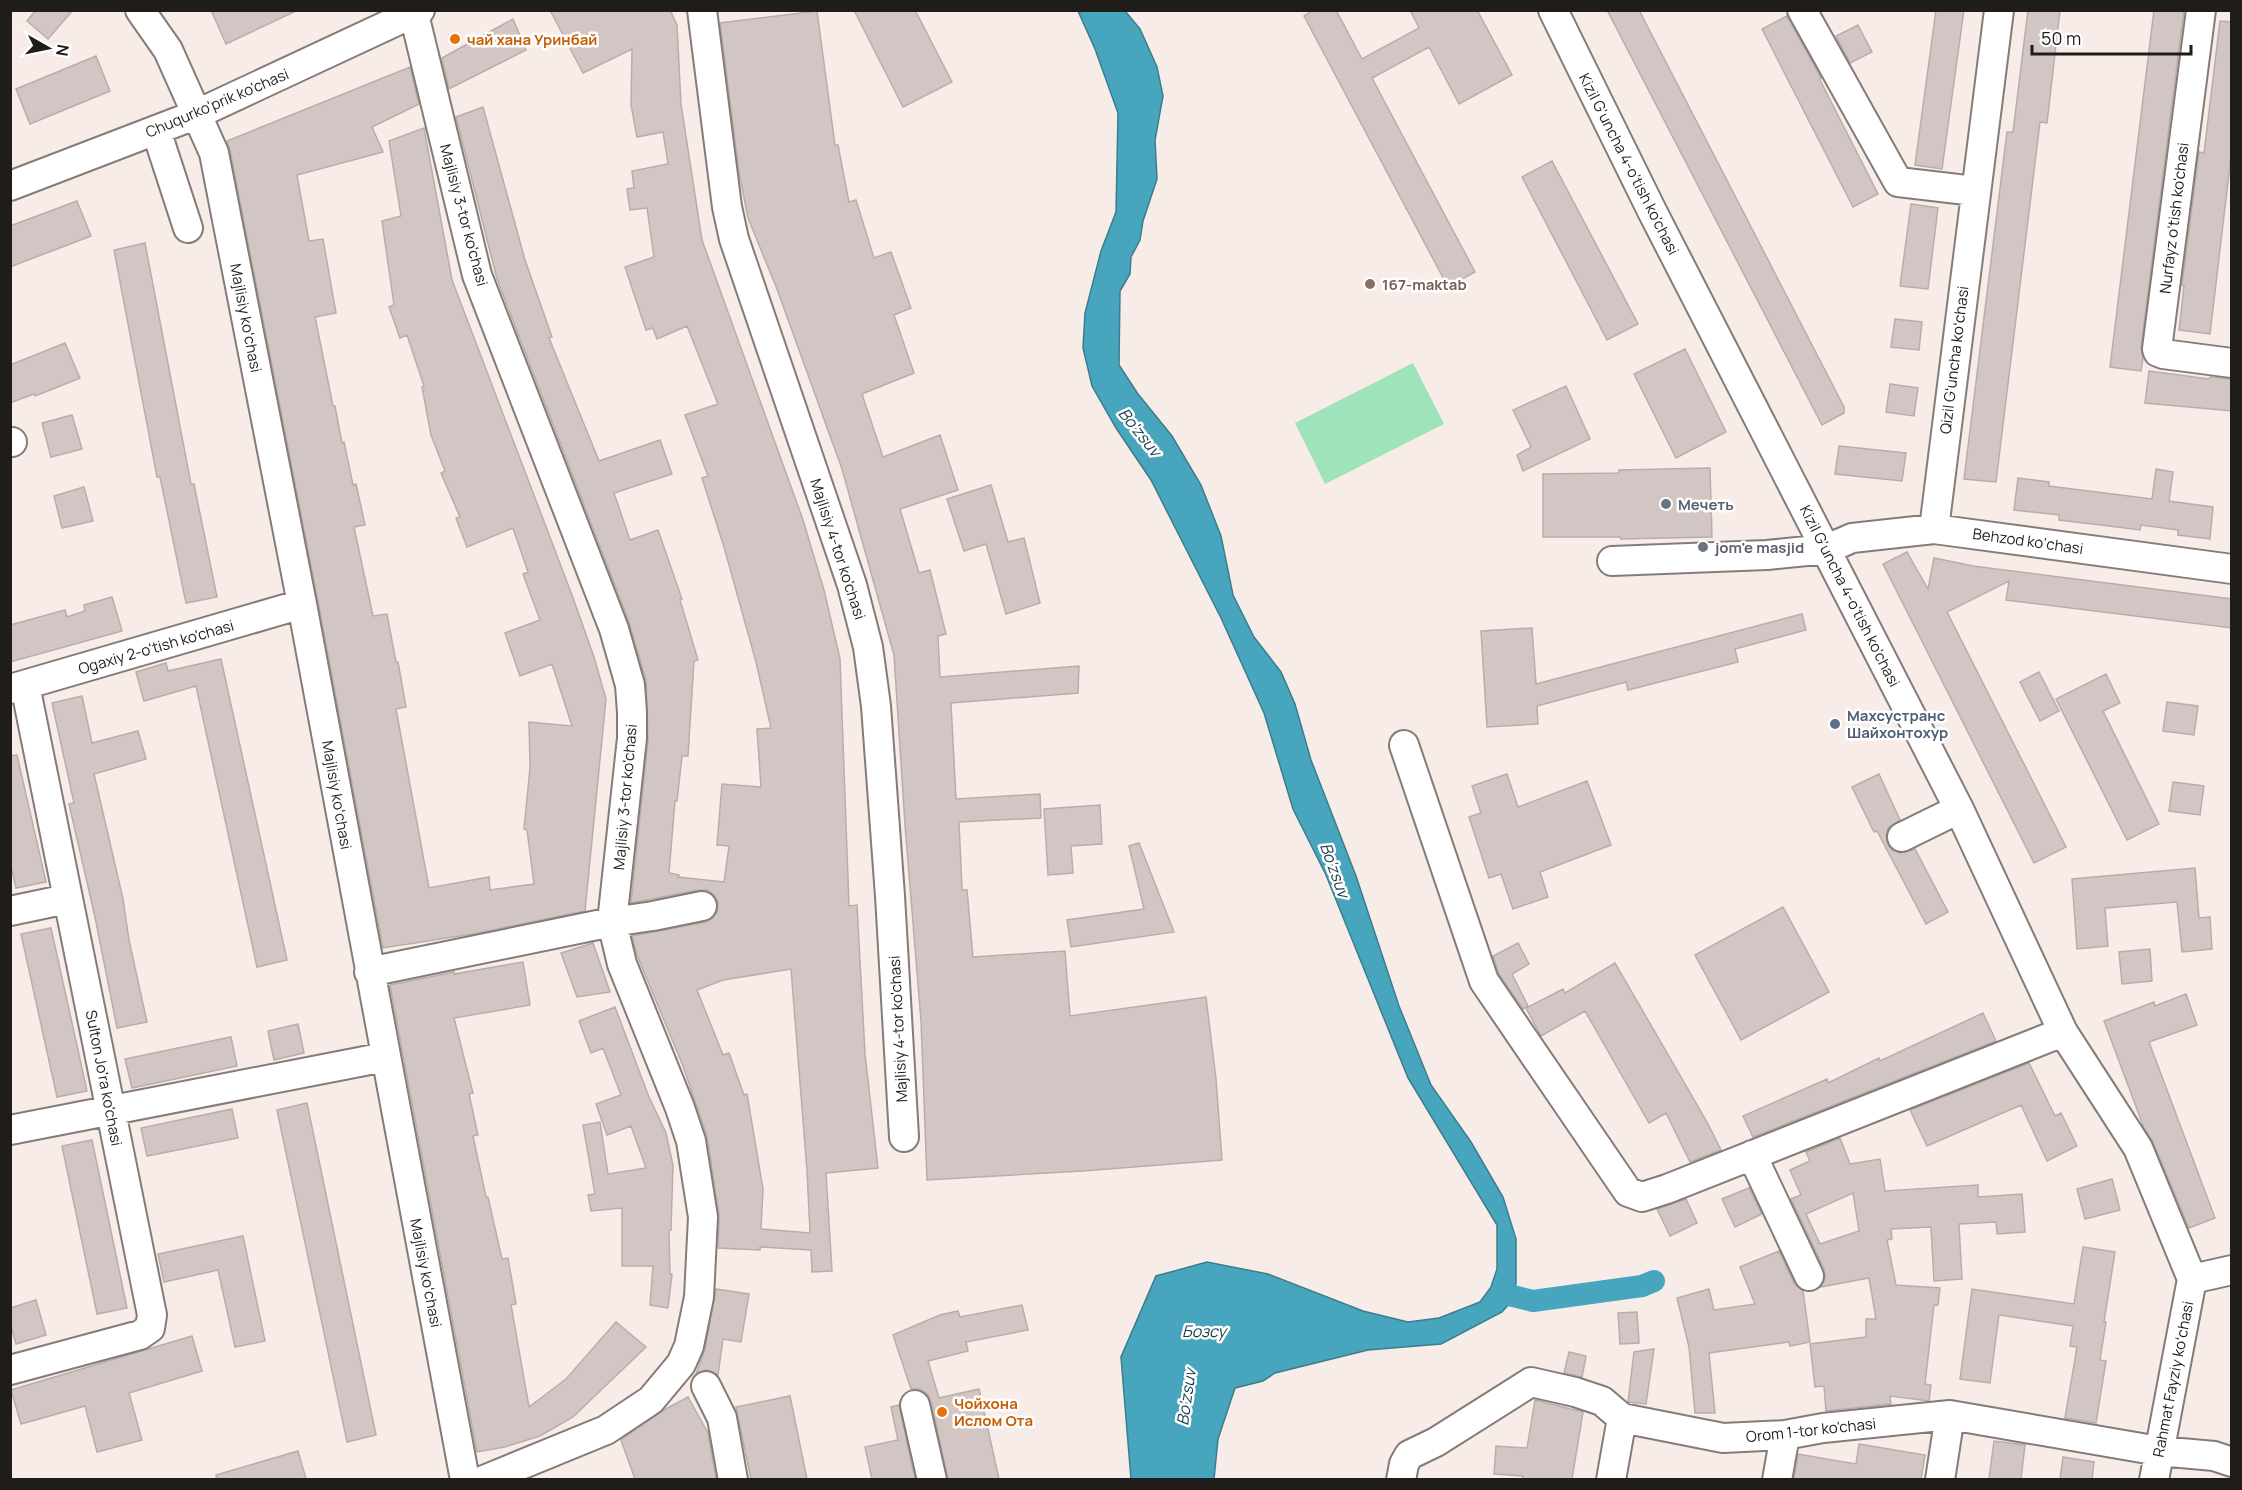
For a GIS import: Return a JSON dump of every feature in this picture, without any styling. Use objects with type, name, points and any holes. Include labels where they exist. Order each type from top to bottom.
[{"type":"street","name":"Majlisiy koʻchasi","points":[[140,10],[168,50],[213,153],[302,604],[465,1479]]},
{"type":"street","name":"Majlisiy 4-tor ko'chasi","points":[[702,10],[727,207],[734,239],[852,585],[868,647],[876,706],[890,896],[904,1137]]},
{"type":"street","name":"Kizil G'uncha 4-o'tish ko'chasi","points":[[1553,10],[1657,222],[1959,809],[2063,1032],[2138,1148],[2192,1280]]},
{"type":"street","points":[[1802,10],[1898,182],[1975,191]]},
{"type":"street","name":"Qizil Gʻuncha koʻchasi","points":[[1934,529],[1999,10]]},
{"type":"street","name":"Nurfayz o'tish ko'chasi","points":[[2201,10],[2157,349],[2163,354],[2232,363]]},
{"type":"street","name":"Chuqurko'prik ko'chasi","points":[[10,186],[195,115],[417,12]]},
{"type":"street","name":"Majlisiy 3-tor ko'chasi","points":[[417,12],[477,275],[614,629],[630,685],[632,738],[612,922],[622,964],[680,1108],[691,1142],[703,1217],[699,1297],[689,1346],[681,1365],[651,1400],[606,1430],[484,1479]]},
{"type":"street","points":[[156,130],[188,228]]},
{"type":"street","name":"Behzod ko‘chasi","points":[[1612,561],[1767,555],[1827,549],[1852,538],[1934,529],[2232,569]]},
{"type":"street","name":"Ogaxiy 2-o'tish ko'chasi","points":[[18,687],[302,604]]},
{"type":"street","name":"Sulton Jo'ra ko'chasi","points":[[10,1370],[140,1335],[150,1328],[152,1316],[67,899],[18,687]]},
{"type":"street","points":[[1404,745],[1484,981],[1628,1192],[1642,1197],[1667,1189],[2063,1032]]},
{"type":"street","points":[[1902,837],[1959,809]]},
{"type":"street","points":[[10,911],[67,899]]},
{"type":"street","points":[[369,972],[612,922],[702,906]]},
{"type":"street","points":[[10,1130],[385,1057]]},
{"type":"street","points":[[1752,1155],[1809,1276]]},
{"type":"street","points":[[2192,1280],[2232,1270]]},
{"type":"street","name":"Rahmat Fayziy koʻchasi","points":[[2154,1479],[2192,1280]]},
{"type":"street","name":"Orom 1-tor ko'chasi","points":[[1401,1479],[1404,1464],[1409,1455],[1436,1442],[1531,1382],[1602,1401],[1622,1418],[1723,1438],[1785,1435],[1823,1428],[1950,1415],[2159,1451],[2214,1456],[2232,1462]]},
{"type":"street","points":[[706,1386],[722,1418],[733,1479]]},
{"type":"street","points":[[915,1405],[932,1479]]},
{"type":"street","points":[[1940,1479],[1950,1415]]},
{"type":"street","points":[[1611,1479],[1622,1418]]},
{"type":"street","points":[[1777,1479],[1785,1435]]},
{"type":"green space","points":[[1413,363],[1444,424],[1325,484],[1295,423]]},
{"type":"water","name":"Бозсу","points":[[1078,11],[1125,11],[1140,29],[1157,67],[1163,96],[1155,140],[1157,179],[1143,221],[1140,240],[1131,257],[1130,274],[1120,291],[1119,365],[1138,394],[1172,436],[1201,485],[1221,536],[1233,595],[1254,637],[1281,672],[1295,704],[1311,760],[1356,876],[1399,1006],[1431,1085],[1471,1142],[1503,1197],[1516,1239],[1516,1283],[1513,1300],[1502,1312],[1441,1344],[1368,1350],[1275,1373],[1263,1381],[1235,1388],[1218,1439],[1214,1479],[1131,1479],[1121,1357],[1156,1276],[1207,1262],[1268,1274],[1363,1311],[1408,1322],[1439,1318],[1480,1302],[1491,1287],[1497,1269],[1497,1225],[1408,1078],[1326,875],[1293,809],[1264,713],[1221,618],[1151,480],[1116,428],[1092,386],[1083,348],[1085,313],[1101,251],[1116,212],[1118,113],[1095,49]]},
{"type":"building","points":[[36,10],[73,10],[48,39],[27,21]]},
{"type":"building","points":[[211,10],[298,10],[226,44]]},
{"type":"building","points":[[550,10],[670,10],[677,25],[681,104],[702,240],[803,520],[824,590],[840,659],[849,906],[857,905],[865,1054],[878,1168],[826,1173],[832,1271],[812,1272],[811,1250],[760,1247],[760,1250],[718,1248],[719,1215],[707,1136],[683,1066],[637,955],[632,936],[706,922],[717,912],[718,902],[707,890],[699,890],[631,903],[648,740],[646,680],[628,619],[497,279],[456,117],[483,107],[525,260],[552,337],[549,338],[599,461],[660,440],[672,474],[614,493],[630,540],[658,530],[682,599],[680,600],[698,660],[694,661],[688,756],[682,756],[677,801],[675,801],[669,873],[679,875],[678,877],[724,882],[729,846],[717,845],[722,784],[761,787],[757,729],[771,728],[756,662],[702,478],[708,476],[685,415],[718,404],[687,326],[657,339],[653,328],[646,330],[625,267],[654,257],[647,208],[630,210],[627,189],[634,188],[632,171],[668,164],[663,132],[637,137],[631,105],[632,49],[583,73]],"holes":[[[791,969],[810,1233],[761,1229],[763,1189],[747,1094],[744,1095],[729,1053],[723,1055],[697,990],[723,980]]]},
{"type":"building","points":[[854,10],[915,10],[952,82],[903,107]]},
{"type":"building","points":[[1313,10],[1336,10],[1362,59],[1419,28],[1410,10],[1477,10],[1512,75],[1459,104],[1429,47],[1372,78],[1475,272],[1448,287],[1304,16]]},
{"type":"building","points":[[1607,10],[1639,10],[1844,407],[1844,413],[1822,425]]},
{"type":"building","points":[[1936,10],[1964,10],[1942,169],[1915,165]]},
{"type":"building","points":[[2028,10],[2060,10],[2047,123],[2040,122],[1996,482],[1964,479],[2007,132],[2013,132]]},
{"type":"building","points":[[2154,10],[2184,10],[2141,347],[2143,358],[2141,371],[2110,367]]},
{"type":"building","points":[[817,11],[835,145],[838,145],[849,202],[856,200],[874,258],[891,252],[911,308],[894,315],[914,373],[862,394],[883,457],[940,435],[958,490],[900,509],[919,573],[930,570],[946,634],[938,636],[940,677],[1079,666],[1078,693],[951,703],[956,799],[1040,794],[1041,818],[959,822],[962,890],[967,890],[973,957],[1065,951],[1070,1016],[1206,997],[1216,1079],[1222,1160],[927,1180],[921,1021],[894,655],[842,469],[777,289],[748,218],[739,172],[720,23]]},
{"type":"building","points":[[1787,16],[1821,78],[1878,194],[1853,207],[1762,29]]},
{"type":"building","points":[[513,19],[526,50],[449,89],[442,58]]},
{"type":"building","points":[[2220,21],[2232,22],[2232,148],[2210,334],[2179,330],[2184,286],[2182,285],[2199,152],[2204,153]]},
{"type":"building","points":[[1858,25],[1872,52],[1850,63],[1836,36]]},
{"type":"building","points":[[96,56],[110,91],[30,124],[16,89]]},
{"type":"building","points":[[410,67],[419,104],[372,127],[383,152],[297,175],[309,241],[323,239],[336,313],[315,317],[333,406],[335,406],[353,485],[356,484],[365,525],[354,527],[373,616],[387,614],[396,662],[398,662],[406,707],[396,709],[429,888],[489,877],[490,890],[534,884],[527,830],[524,829],[530,768],[529,722],[572,726],[552,664],[520,676],[505,633],[540,620],[523,574],[528,572],[513,528],[467,547],[456,518],[460,517],[441,473],[445,471],[431,435],[422,387],[424,386],[407,335],[400,338],[389,307],[394,305],[382,221],[401,216],[389,141],[424,128],[452,280],[572,595],[606,699],[585,911],[473,934],[383,948],[318,601],[227,141]]},
{"type":"building","points":[[1552,161],[1638,324],[1607,340],[1522,177]]},
{"type":"building","points":[[77,201],[91,236],[10,267],[10,226]]},
{"type":"building","points":[[1911,204],[1938,208],[1928,289],[1900,286]]},
{"type":"building","points":[[145,243],[191,484],[194,484],[217,597],[186,603],[160,477],[157,477],[114,250]]},
{"type":"building","points":[[1895,319],[1922,322],[1919,350],[1891,347]]},
{"type":"building","points":[[65,343],[80,378],[35,396],[34,394],[10,403],[10,365]]},
{"type":"building","points":[[1685,349],[1726,432],[1676,458],[1634,374]]},
{"type":"building","points":[[2149,371],[2209,379],[2210,377],[2232,379],[2232,411],[2145,403]]},
{"type":"building","points":[[1890,384],[1918,388],[1914,416],[1886,412]]},
{"type":"building","points":[[1566,386],[1590,439],[1523,471],[1517,455],[1531,447],[1513,410]]},
{"type":"building","points":[[72,415],[82,449],[51,457],[42,423]]},
{"type":"building","points":[[1839,446],[1906,453],[1902,481],[1835,474]]},
{"type":"building","points":[[1710,468],[1712,537],[1621,539],[1620,537],[1543,537],[1543,474]]},
{"type":"building","points":[[2156,469],[2173,472],[2169,501],[2213,507],[2210,539],[2178,535],[2178,530],[2141,525],[2140,530],[2059,520],[2059,515],[2014,510],[2018,478],[2049,482],[2049,486],[2152,499]]},
{"type":"building","points":[[991,485],[1008,542],[1024,538],[1040,603],[1006,614],[986,544],[964,551],[947,499]]},
{"type":"building","points":[[84,487],[93,521],[62,528],[54,496]]},
{"type":"building","points":[[1907,552],[1928,589],[1934,558],[1973,566],[2232,599],[2232,628],[2006,600],[2009,581],[1947,612],[2066,847],[2034,863],[1883,564]]},
{"type":"building","points":[[112,597],[122,631],[10,662],[10,625],[65,610],[67,617],[85,611],[84,605]]},
{"type":"building","points":[[1802,614],[1806,630],[1735,649],[1738,662],[1628,690],[1626,682],[1537,706],[1538,724],[1487,727],[1481,631],[1532,628],[1536,684]]},
{"type":"building","points":[[221,659],[287,960],[257,967],[196,686],[144,701],[136,672],[166,663],[168,671]]},
{"type":"building","points":[[2039,672],[2059,711],[2040,721],[2020,682]]},
{"type":"building","points":[[2106,674],[2120,703],[2103,711],[2159,824],[2127,840],[2056,699]]},
{"type":"building","points":[[82,696],[92,743],[138,731],[146,759],[94,774],[123,899],[129,940],[147,1022],[117,1028],[69,804],[74,803],[52,703]]},
{"type":"building","points":[[2167,702],[2198,706],[2194,735],[2163,731]]},
{"type":"building","points":[[17,755],[46,882],[16,888],[10,862],[10,756]]},
{"type":"building","points":[[1507,774],[1518,807],[1587,781],[1611,845],[1540,872],[1548,897],[1513,909],[1501,874],[1489,878],[1469,817],[1481,813],[1472,786]]},
{"type":"building","points":[[1879,774],[1900,820],[1888,828],[1886,836],[1888,845],[1892,850],[1900,853],[1915,849],[1948,912],[1926,924],[1877,831],[1874,832],[1852,787]]},
{"type":"building","points":[[2173,782],[2204,786],[2200,815],[2169,811]]},
{"type":"building","points":[[1100,805],[1102,844],[1071,846],[1073,873],[1048,875],[1044,809]]},
{"type":"building","points":[[1139,843],[1174,932],[1071,947],[1067,920],[1144,909],[1129,846]]},
{"type":"building","points":[[2195,868],[2199,918],[2210,917],[2212,949],[2182,952],[2177,902],[2105,908],[2108,946],[2077,949],[2072,879]]},
{"type":"building","points":[[1783,907],[1829,992],[1741,1040],[1695,955]]},
{"type":"building","points":[[51,928],[87,1091],[57,1097],[21,934]]},
{"type":"building","points":[[593,943],[610,992],[577,997],[561,953]]},
{"type":"building","points":[[1518,943],[1529,964],[1512,974],[1528,1006],[1523,1009],[1499,974],[1493,956]]},
{"type":"building","points":[[2150,949],[2152,981],[2122,984],[2119,952]]},
{"type":"building","points":[[523,962],[530,1005],[454,1018],[473,1093],[469,1094],[478,1135],[473,1136],[486,1197],[488,1197],[502,1259],[508,1258],[516,1304],[511,1305],[529,1407],[566,1379],[616,1322],[646,1347],[573,1417],[540,1436],[505,1447],[477,1452],[390,985],[454,972],[454,974]]},
{"type":"building","points":[[1615,963],[1721,1150],[1690,1162],[1666,1113],[1649,1123],[1585,1011],[1541,1036],[1526,1008],[1563,989],[1565,993]]},
{"type":"building","points":[[2186,994],[2197,1025],[2149,1042],[2215,1218],[2189,1228],[2153,1142],[2144,1128],[2104,1021],[2154,1002],[2155,1006]]},
{"type":"building","points":[[615,1007],[649,1097],[666,1133],[673,1165],[671,1230],[669,1231],[670,1274],[672,1274],[668,1308],[650,1305],[653,1266],[622,1266],[622,1208],[591,1211],[588,1195],[595,1194],[583,1125],[600,1122],[608,1174],[646,1168],[631,1126],[607,1135],[596,1104],[621,1095],[603,1048],[591,1053],[579,1021]]},
{"type":"building","points":[[1983,1013],[1996,1041],[1753,1137],[1743,1116],[1827,1079],[1828,1083],[1879,1058],[1880,1061]]},
{"type":"building","points":[[298,1024],[304,1053],[274,1060],[268,1031]]},
{"type":"building","points":[[231,1037],[237,1066],[132,1088],[125,1059]]},
{"type":"building","points":[[2029,1063],[2055,1116],[2061,1113],[2077,1146],[2047,1161],[2021,1105],[1927,1146],[1910,1110]]},
{"type":"building","points":[[307,1103],[376,1435],[347,1442],[277,1110]]},
{"type":"building","points":[[232,1109],[238,1138],[147,1156],[141,1128]]},
{"type":"building","points":[[1840,1138],[1850,1164],[1880,1159],[1885,1191],[1978,1185],[1978,1197],[2022,1194],[2025,1232],[1997,1234],[1996,1222],[1959,1224],[1962,1279],[1934,1281],[1931,1227],[1891,1229],[1892,1239],[1887,1240],[1896,1285],[1940,1288],[1938,1305],[1934,1305],[1925,1384],[1931,1385],[1929,1401],[1890,1396],[1891,1404],[1826,1411],[1824,1386],[1815,1387],[1810,1344],[1866,1337],[1866,1319],[1876,1319],[1869,1278],[1821,1287],[1825,1278],[1824,1269],[1791,1199],[1801,1195],[1790,1170],[1810,1161],[1806,1152]],"holes":[[[1853,1193],[1859,1231],[1820,1244],[1806,1214]]]},
{"type":"building","points":[[92,1140],[127,1308],[97,1314],[62,1146]]},
{"type":"building","points":[[2112,1179],[2120,1210],[2085,1219],[2077,1189]]},
{"type":"building","points":[[1749,1188],[1762,1214],[1735,1227],[1722,1199]]},
{"type":"building","points":[[1686,1199],[1697,1223],[1670,1236],[1657,1209]]},
{"type":"building","points":[[243,1236],[265,1341],[235,1347],[218,1270],[164,1282],[158,1254]]},
{"type":"building","points":[[2083,1247],[2115,1252],[2104,1322],[2106,1322],[2100,1360],[2106,1361],[2096,1423],[2065,1418],[2077,1347],[2070,1346],[2073,1326],[1999,1315],[1990,1383],[1960,1379],[1972,1289],[2074,1304]]},
{"type":"building","points":[[1779,1251],[1794,1283],[1803,1291],[1810,1342],[1790,1346],[1789,1342],[1709,1353],[1715,1413],[1695,1413],[1689,1347],[1677,1298],[1709,1289],[1714,1310],[1755,1304],[1740,1267]]},
{"type":"building","points":[[716,1289],[749,1294],[741,1342],[723,1339],[718,1375],[706,1370],[696,1374],[705,1349]]},
{"type":"building","points":[[36,1300],[46,1335],[16,1344],[10,1323],[10,1308]]},
{"type":"building","points":[[1022,1305],[1028,1330],[966,1342],[968,1351],[928,1361],[939,1398],[979,1389],[999,1479],[948,1479],[931,1401],[920,1389],[911,1389],[893,1335],[940,1315],[958,1311],[960,1317]]},
{"type":"building","points":[[1637,1312],[1639,1343],[1620,1344],[1618,1313]]},
{"type":"building","points":[[192,1336],[202,1371],[129,1393],[142,1440],[97,1452],[85,1406],[21,1424],[11,1390]]},
{"type":"building","points":[[1654,1349],[1646,1404],[1628,1402],[1634,1352]]},
{"type":"building","points":[[1569,1352],[1586,1356],[1582,1377],[1564,1373]]},
{"type":"building","points":[[790,1396],[807,1479],[751,1479],[736,1407]]},
{"type":"building","points":[[688,1397],[708,1433],[716,1479],[635,1479],[621,1440],[664,1410]]},
{"type":"building","points":[[1535,1400],[1583,1412],[1572,1479],[1522,1479],[1523,1476],[1494,1474],[1496,1446],[1527,1448]]},
{"type":"building","points":[[899,1405],[915,1479],[872,1479],[865,1447],[898,1440],[891,1407]]},
{"type":"building","points":[[1994,1441],[2025,1445],[2021,1479],[1989,1479]]},
{"type":"building","points":[[1859,1444],[1925,1455],[1921,1479],[1794,1479],[1798,1454],[1856,1464]]},
{"type":"building","points":[[298,1451],[306,1479],[217,1479],[216,1475]]},
{"type":"building","points":[[2063,1457],[2094,1462],[2092,1479],[2060,1479]]},
{"type":"waterway","points":[[1505,1294],[1533,1301],[1642,1286],[1654,1281]]},
{"type":"place","name":"чай хана Уринбай","points":[[455,39]]},
{"type":"place","name":"167-maktab","points":[[1370,284]]},
{"type":"place","name":"Мечеть","points":[[1666,504]]},
{"type":"place","name":"jom'e masjid","points":[[1703,547]]},
{"type":"place","name":"Махсустранс Шайхонтохур","points":[[1835,724]]},
{"type":"place","name":"Чойхона Ислом Ота","points":[[942,1412]]},
{"type":"water label","name":"Bo'zsuv","points":[[1140,432]]},
{"type":"water label","name":"Bo'zsuv","points":[[1335,870]]},
{"type":"water label","name":"Bo'zsuv","points":[[1186,1397]]}]
